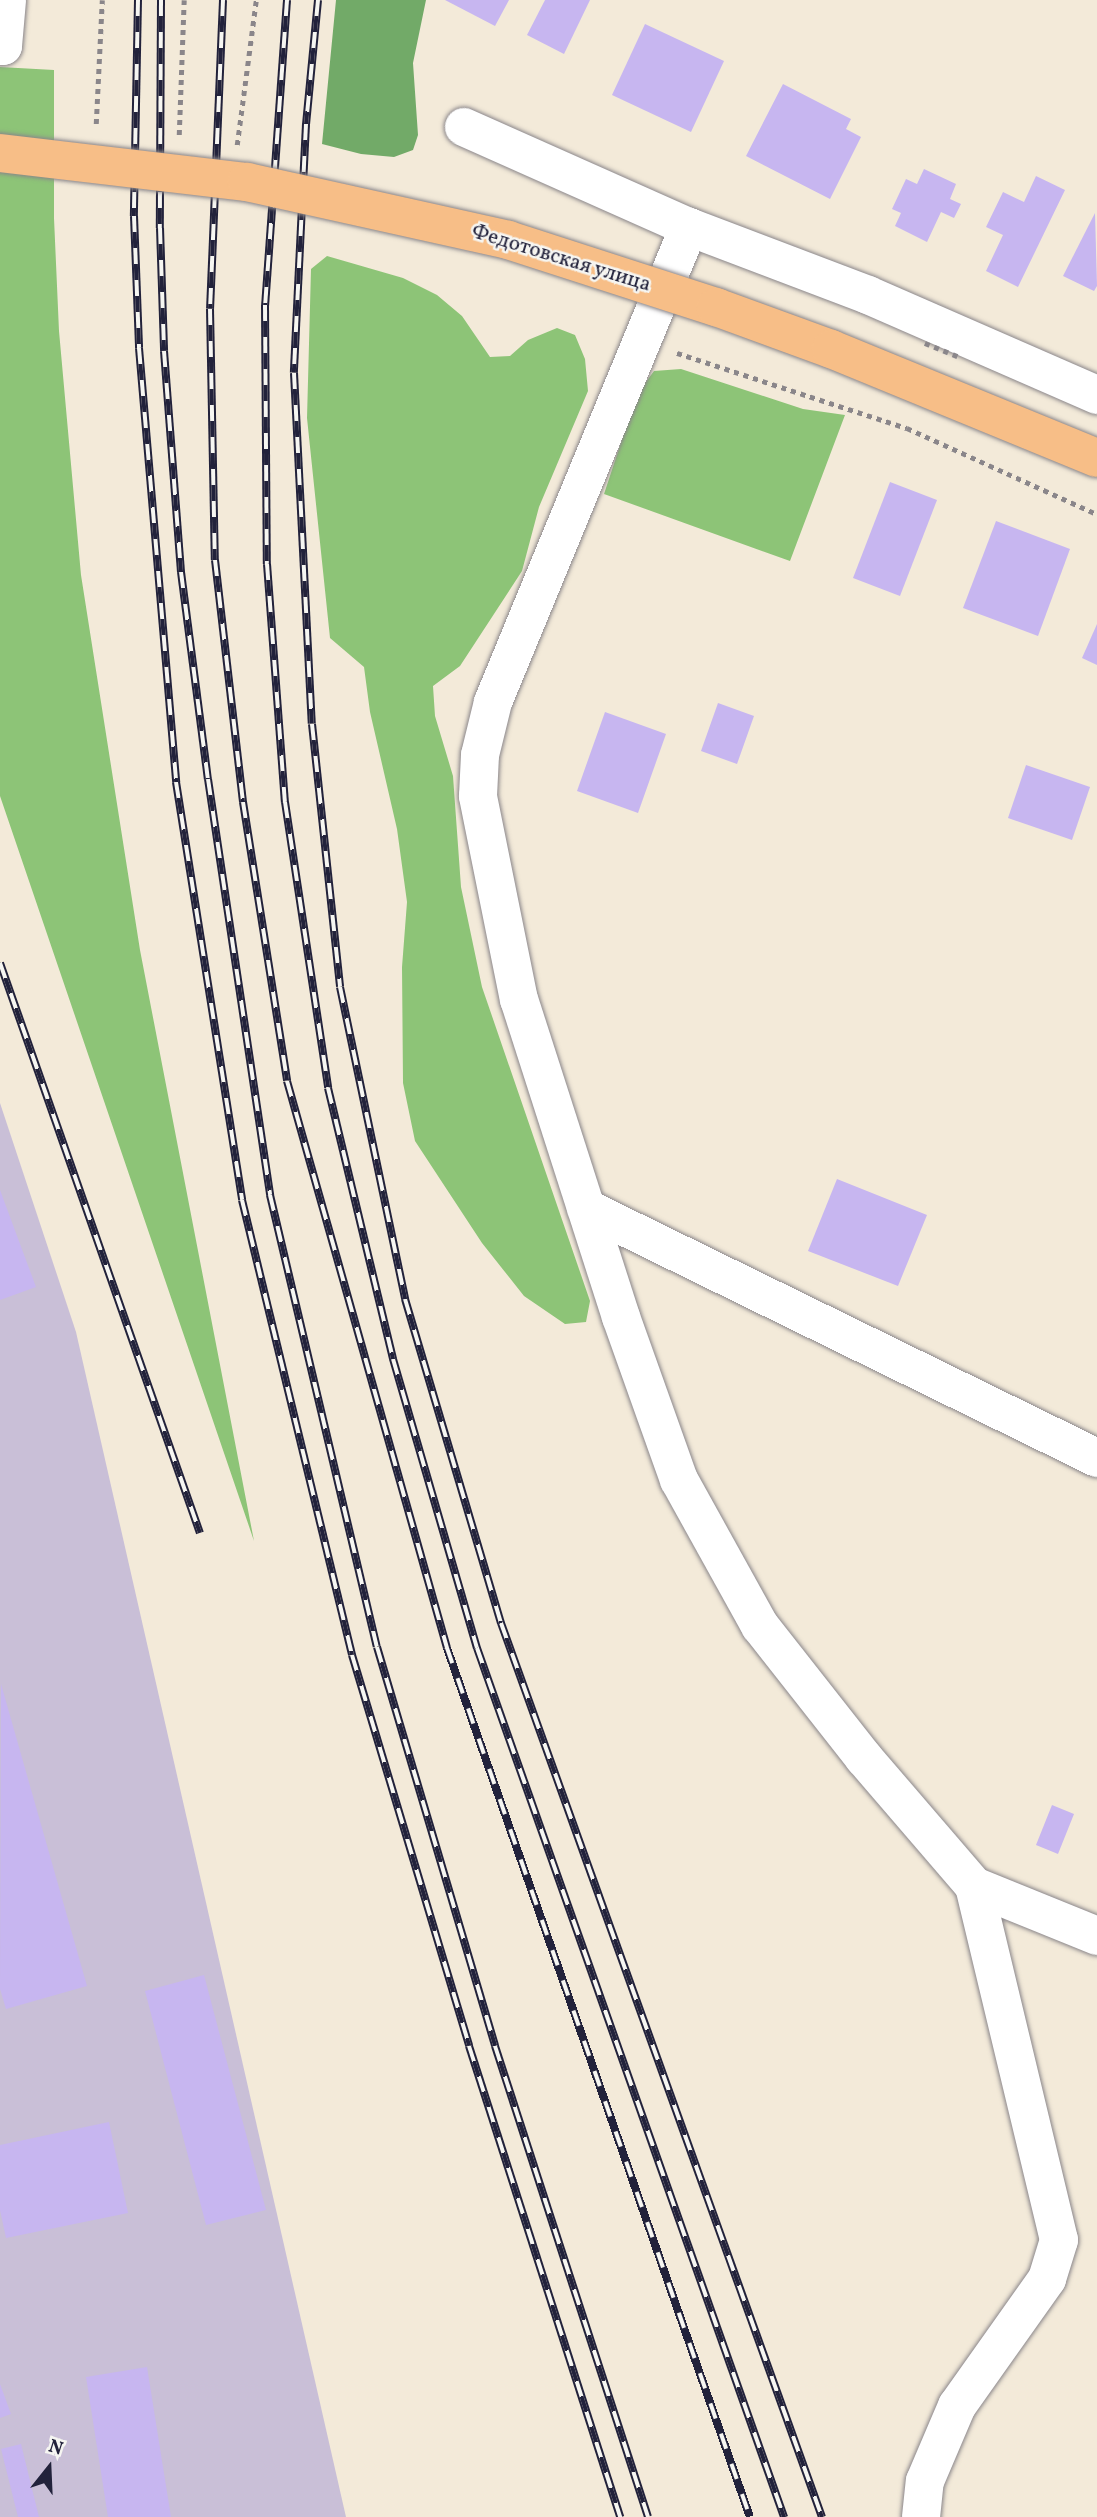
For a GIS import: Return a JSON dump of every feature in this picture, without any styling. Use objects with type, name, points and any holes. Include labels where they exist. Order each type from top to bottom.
[{"type":"main road","name":"Федотовская улица","points":[[0,153],[247,182],[508,240],[716,307],[831,349],[1097,458]]},
{"type":"street","points":[[0,46],[3,46],[7,0]]},
{"type":"street","points":[[464,127],[689,227],[868,295],[1097,395]]},
{"type":"street","points":[[689,227],[493,702],[479,769],[478,796],[519,1000],[621,1317],[679,1480],[760,1626],[864,1758],[974,1886],[1059,2240],[1047,2279],[957,2406],[925,2481],[921,2517]]},
{"type":"street","points":[[586,1208],[1097,1458]]},
{"type":"street","points":[[974,1886],[1097,1936]]},
{"type":"path","points":[[96,124],[102,0]]},
{"type":"path","points":[[179,135],[184,0]]},
{"type":"path","points":[[237,145],[256,0]]},
{"type":"path","points":[[641,342],[843,404],[908,428],[1097,514]]},
{"type":"shaded area","points":[[0,1103],[76,1332],[346,2517],[0,2517]]},
{"type":"green space","points":[[336,0],[426,0],[413,63],[418,135],[413,150],[394,157],[361,154],[322,144]]},
{"type":"green space","points":[[0,67],[54,70],[54,218],[59,331],[81,575],[140,950],[254,1541],[0,796]]},
{"type":"green space","points":[[327,256],[403,278],[437,295],[462,316],[490,357],[510,356],[528,340],[557,328],[575,335],[585,359],[588,391],[539,507],[522,571],[460,666],[433,686],[435,716],[453,776],[461,887],[482,987],[590,1301],[586,1322],[565,1324],[524,1296],[482,1243],[415,1141],[403,1083],[402,967],[407,902],[397,829],[370,712],[364,667],[330,638],[307,418],[311,269]]},
{"type":"green space","points":[[681,369],[803,409],[845,415],[790,561],[604,494],[637,394],[654,371]]},
{"type":"building","points":[[445,0],[509,0],[495,26]]},
{"type":"building","points":[[545,0],[590,0],[564,54],[527,35]]},
{"type":"building","points":[[645,24],[724,61],[691,132],[612,95]]},
{"type":"building","points":[[783,84],[851,119],[846,129],[861,137],[830,199],[746,156]]},
{"type":"building","points":[[924,169],[956,184],[950,199],[961,204],[954,218],[941,212],[927,242],[895,226],[901,213],[892,209],[906,179],[917,184]]},
{"type":"building","points":[[1036,176],[1065,190],[1018,287],[986,271],[1003,235],[986,227],[1003,192],[1024,202]]},
{"type":"building","points":[[1095,213],[1097,286],[1094,291],[1063,276]]},
{"type":"building","points":[[890,482],[937,500],[900,596],[853,578]]},
{"type":"building","points":[[996,521],[1070,549],[1038,636],[963,608]]},
{"type":"building","points":[[1097,624],[1097,665],[1082,658]]},
{"type":"building","points":[[718,703],[754,716],[737,764],[701,751]]},
{"type":"building","points":[[605,712],[666,734],[638,813],[577,791]]},
{"type":"building","points":[[1026,765],[1090,787],[1072,840],[1008,818]]},
{"type":"building","points":[[837,1179],[927,1215],[898,1286],[808,1251]]},
{"type":"building","points":[[0,1190],[36,1287],[0,1300]]},
{"type":"building","points":[[1,1684],[87,1986],[6,2009],[0,1989]]},
{"type":"building","points":[[1052,1805],[1074,1814],[1058,1854],[1036,1845]]},
{"type":"building","points":[[204,1975],[266,2210],[206,2225],[145,1991]]},
{"type":"building","points":[[109,2122],[128,2213],[6,2238],[0,2210],[0,2145]]},
{"type":"building","points":[[147,2367],[171,2517],[108,2517],[86,2377]]},
{"type":"building","points":[[0,2384],[11,2414],[0,2418]]},
{"type":"building","points":[[21,2444],[39,2517],[18,2517],[1,2449]]},
{"type":"railway","points":[[138,0],[134,216],[139,348],[176,782],[242,1200],[352,1655],[469,2046],[620,2517]]},
{"type":"railway","points":[[161,0],[160,228],[164,351],[181,572],[208,779],[270,1195],[377,1647],[495,2046],[648,2517]]},
{"type":"railway","points":[[223,0],[210,309],[215,560],[243,802],[287,1081],[447,1648],[750,2517]]},
{"type":"railway","points":[[287,0],[265,305],[267,564],[285,802],[328,1088],[393,1359],[477,1648],[784,2517]]},
{"type":"railway","points":[[318,0],[306,124],[294,373],[312,724],[340,987],[405,1299],[501,1623],[822,2517]]},
{"type":"railway","points":[[0,963],[200,1533]]}]
